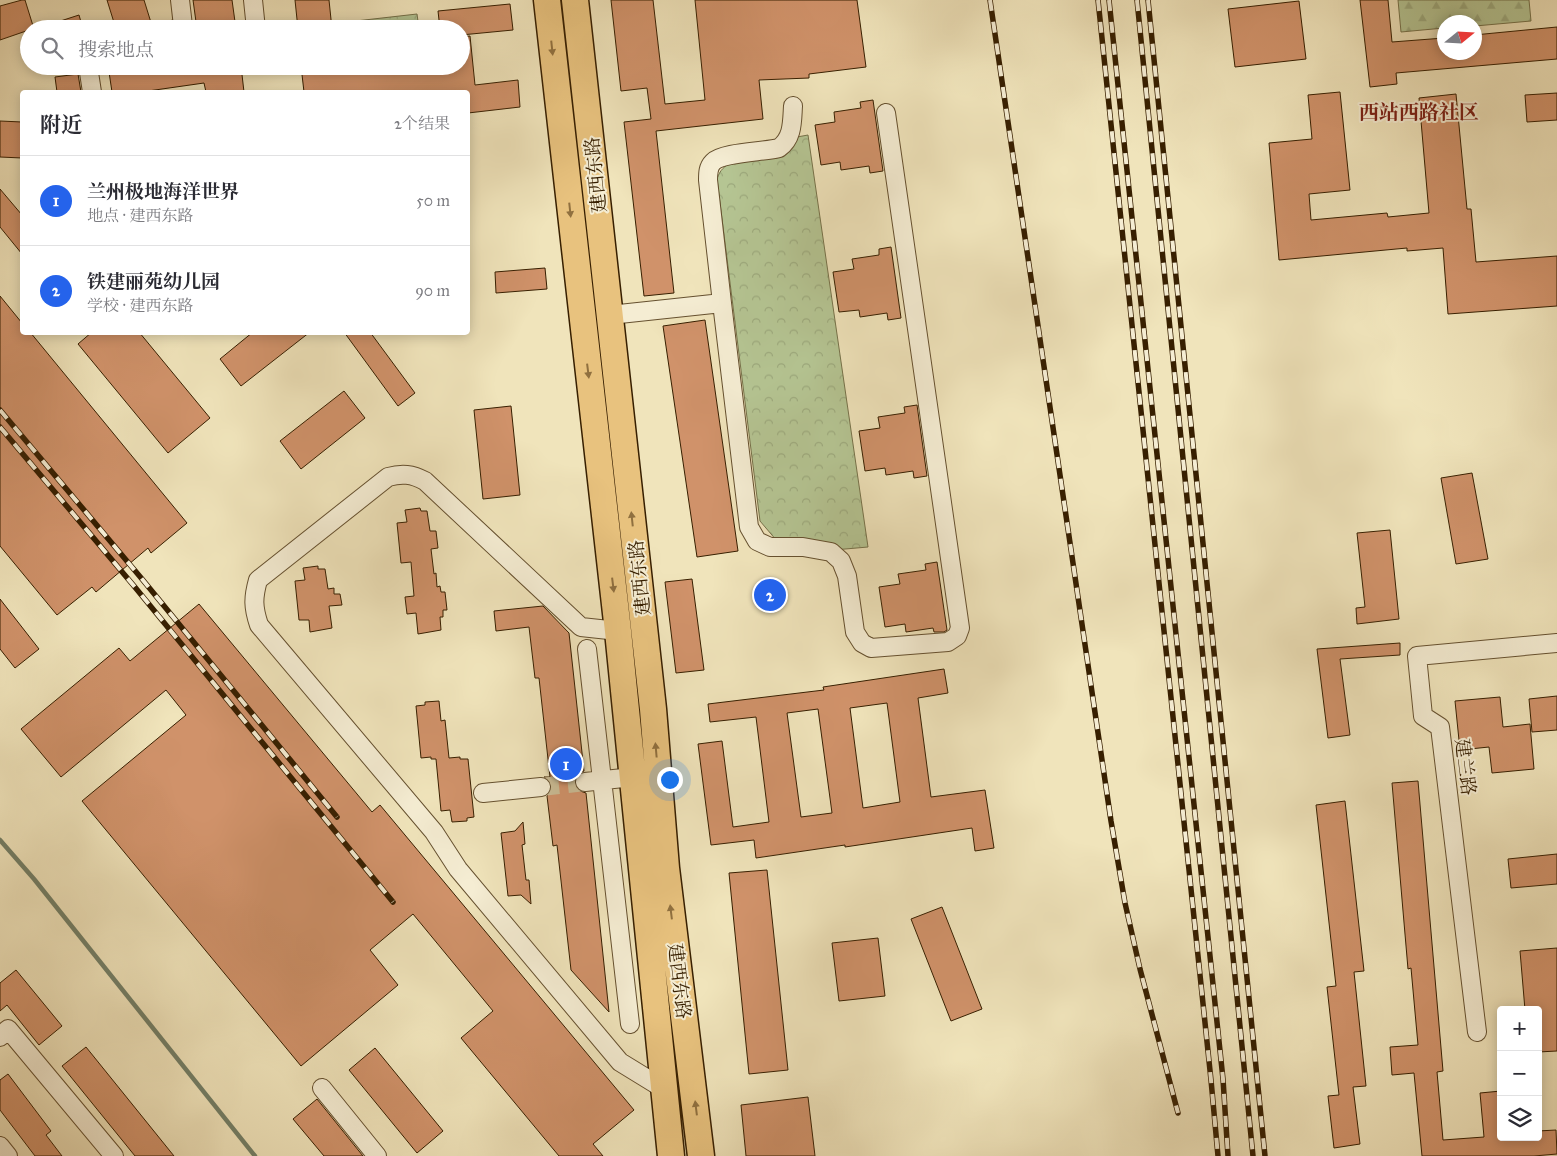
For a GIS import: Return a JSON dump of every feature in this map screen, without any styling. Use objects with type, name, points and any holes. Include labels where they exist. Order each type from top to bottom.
[{"type":"highway","name":"建西东路","points":[[547,0],[618,631],[670,1156]]},
{"type":"highway","name":"建西东路","points":[[575,0],[653,709],[666,868],[701,1156]]},
{"type":"street","points":[[180,0],[182,20]]},
{"type":"street","points":[[253,0],[255,20]]},
{"type":"street","points":[[89,75],[92,90]]},
{"type":"street","points":[[793,106],[789,138],[785,144],[779,148],[718,158],[709,168],[708,180],[749,527],[757,541],[770,547],[803,547],[831,552],[841,561],[847,576],[855,632],[862,643],[871,648],[948,642],[957,636],[960,628],[886,113]]},
{"type":"street","points":[[610,315],[722,303]]},
{"type":"street","points":[[618,631],[581,627],[425,481],[417,476],[407,474],[398,474],[388,478],[258,580],[254,595],[254,610],[259,625],[434,832],[458,868],[620,1062],[664,1089]]},
{"type":"street","name":"建兰路","points":[[1477,1032],[1440,727],[1423,716],[1417,656],[1557,643]]},
{"type":"street","points":[[587,649],[593,781],[630,1024]]},
{"type":"street","points":[[593,781],[633,777]]},
{"type":"street","points":[[482,793],[541,787]]},
{"type":"street","points":[[0,1037],[8,1029],[114,1156]]},
{"type":"street","points":[[322,1088],[377,1156]]},
{"type":"street","points":[[0,1146],[8,1156]]},
{"type":"green space","points":[[1398,0],[1529,0],[1531,21],[1482,25],[1482,15],[1437,15],[1437,29],[1401,32]]},
{"type":"green space","points":[[417,14],[418,20],[364,20]]},
{"type":"green space","points":[[808,135],[868,547],[788,554],[760,521],[717,179],[721,171],[733,162],[777,158],[786,153],[797,137]]},
{"type":"building","points":[[25,0],[31,20],[20,20],[20,33],[0,40],[0,6]]},
{"type":"building","points":[[107,0],[144,0],[150,20],[113,20]]},
{"type":"building","points":[[193,0],[232,0],[235,20],[196,20]]},
{"type":"building","points":[[295,0],[329,0],[331,20],[297,20]]},
{"type":"building","points":[[611,0],[653,0],[665,104],[705,100],[695,0],[857,0],[866,67],[809,74],[809,78],[759,80],[763,119],[656,131],[674,293],[644,296],[624,122],[651,119],[647,88],[621,91]]},
{"type":"building","points":[[1360,0],[1388,0],[1392,42],[1437,39],[1437,60],[1482,60],[1482,34],[1557,27],[1557,59],[1396,73],[1397,84],[1370,87]]},
{"type":"building","points":[[1299,1],[1306,59],[1235,67],[1228,9]]},
{"type":"building","points":[[510,4],[513,30],[470,34],[470,20],[439,20],[438,11]]},
{"type":"building","points":[[79,15],[80,20],[64,20]]},
{"type":"building","points":[[470,36],[475,85],[518,80],[520,107],[470,113],[470,90],[304,90],[302,75],[470,75]]},
{"type":"building","points":[[78,75],[81,90],[57,90],[55,77]]},
{"type":"building","points":[[109,75],[242,75],[244,90],[206,90],[204,83],[155,90],[112,90]]},
{"type":"building","points":[[1340,92],[1350,190],[1309,194],[1311,220],[1387,213],[1388,217],[1429,213],[1419,98],[1456,94],[1467,209],[1471,209],[1476,262],[1557,256],[1557,306],[1448,314],[1443,248],[1407,251],[1407,248],[1279,260],[1269,143],[1312,139],[1308,95]]},
{"type":"building","points":[[1557,93],[1557,120],[1527,122],[1525,95]]},
{"type":"building","points":[[873,100],[883,171],[870,173],[869,166],[841,170],[840,162],[821,165],[815,125],[835,122],[834,112],[861,108],[860,102]]},
{"type":"building","points":[[0,121],[20,122],[20,158],[0,157]]},
{"type":"building","points":[[0,189],[20,213],[20,252],[0,227]]},
{"type":"building","points":[[891,247],[901,318],[888,320],[887,313],[860,317],[859,310],[839,312],[833,272],[854,269],[852,259],[879,255],[879,249]]},
{"type":"building","points":[[545,268],[547,289],[496,293],[495,272]]},
{"type":"building","points":[[0,296],[20,321],[20,335],[32,335],[187,523],[151,553],[148,548],[96,592],[92,587],[57,615],[0,546]]},
{"type":"building","points":[[705,320],[738,551],[697,557],[663,326]]},
{"type":"building","points":[[88,335],[141,335],[210,418],[168,453],[78,344]]},
{"type":"building","points":[[249,335],[306,335],[241,386],[220,359]]},
{"type":"building","points":[[346,335],[372,335],[415,393],[398,406]]},
{"type":"building","points":[[344,391],[365,418],[301,469],[280,441]]},
{"type":"building","points":[[917,405],[927,476],[914,478],[913,471],[886,475],[885,468],[865,471],[859,431],[880,428],[878,417],[905,413],[904,407]]},
{"type":"building","points":[[511,406],[520,495],[483,499],[474,410]]},
{"type":"building","points":[[1472,473],[1488,559],[1456,564],[1441,478]]},
{"type":"building","points":[[420,508],[421,511],[427,511],[430,531],[436,531],[438,548],[431,549],[434,574],[436,573],[437,587],[440,586],[441,592],[445,592],[447,610],[443,610],[443,617],[440,617],[441,630],[418,634],[416,613],[407,614],[405,597],[414,596],[411,562],[401,563],[397,523],[407,522],[405,510]]},
{"type":"building","points":[[1390,530],[1399,619],[1357,624],[1356,608],[1365,607],[1357,533]]},
{"type":"building","points":[[937,562],[947,630],[944,632],[934,632],[933,628],[906,632],[905,624],[885,627],[879,587],[900,584],[898,574],[926,570],[925,564]]},
{"type":"building","points":[[318,566],[318,569],[325,569],[328,589],[334,588],[334,594],[340,594],[342,605],[329,606],[332,628],[310,632],[309,620],[299,620],[295,581],[305,580],[303,568]]},
{"type":"building","points":[[692,579],[704,670],[676,673],[665,582]]},
{"type":"building","points":[[0,599],[39,649],[15,668],[0,649]]},
{"type":"building","points":[[199,604],[372,812],[380,805],[634,1110],[593,1144],[603,1156],[559,1156],[461,1038],[493,1011],[413,914],[370,950],[398,985],[301,1066],[82,801],[186,715],[166,690],[61,777],[21,729],[119,648],[130,661]]},
{"type":"building","points":[[543,606],[569,633],[584,771],[576,777],[575,784],[576,788],[586,793],[609,1012],[571,970],[557,845],[553,846],[547,796],[551,791],[551,785],[549,780],[544,777],[550,777],[539,678],[535,678],[529,627],[496,631],[494,611]]},
{"type":"building","points":[[1400,643],[1400,655],[1340,659],[1350,735],[1328,738],[1317,649]]},
{"type":"building","points":[[944,669],[948,693],[918,698],[931,797],[985,790],[994,848],[975,851],[972,828],[756,858],[754,840],[711,845],[698,744],[722,741],[733,827],[769,822],[756,717],[710,722],[708,704],[824,690],[823,687]],"holes":[[[887,703],[900,802],[863,808],[850,708]],[[818,709],[832,813],[801,817],[787,713]]]},
{"type":"building","points":[[1557,696],[1557,730],[1532,732],[1529,699]]},
{"type":"building","points":[[1500,697],[1503,727],[1530,724],[1534,769],[1492,773],[1489,747],[1460,750],[1455,701]]},
{"type":"building","points":[[439,701],[441,721],[445,720],[449,758],[460,757],[460,759],[468,759],[474,817],[467,818],[467,821],[452,822],[450,810],[441,811],[436,759],[431,759],[431,757],[421,758],[416,706],[425,705],[425,702]]},
{"type":"building","points":[[1418,781],[1443,1071],[1437,1072],[1443,1140],[1484,1137],[1480,1093],[1497,1091],[1497,1141],[1542,1141],[1542,1131],[1556,1130],[1557,1154],[1534,1156],[1422,1156],[1414,1073],[1392,1075],[1390,1047],[1418,1045],[1411,968],[1408,969],[1392,783]]},
{"type":"building","points":[[1345,801],[1364,971],[1354,972],[1366,1086],[1353,1087],[1360,1144],[1334,1148],[1328,1096],[1339,1095],[1327,987],[1336,986],[1316,805]]},
{"type":"building","points":[[523,822],[525,844],[522,845],[526,880],[529,880],[531,904],[521,895],[508,896],[501,833],[515,831]]},
{"type":"building","points":[[1557,854],[1557,884],[1511,888],[1508,859]]},
{"type":"building","points":[[767,870],[788,1070],[749,1074],[729,873]]},
{"type":"building","points":[[942,907],[982,1009],[951,1021],[911,919]]},
{"type":"building","points":[[878,938],[885,996],[839,1001],[832,943]]},
{"type":"building","points":[[1557,948],[1557,1051],[1542,1052],[1542,1006],[1525,1006],[1520,951]]},
{"type":"building","points":[[16,970],[62,1026],[39,1045],[7,1005],[0,1011],[0,983]]},
{"type":"building","points":[[86,1047],[174,1156],[135,1156],[62,1066]]},
{"type":"building","points":[[375,1048],[443,1131],[417,1153],[349,1070]]},
{"type":"building","points":[[8,1074],[51,1131],[46,1135],[62,1156],[35,1156],[0,1110],[0,1080]]},
{"type":"building","points":[[808,1097],[815,1156],[746,1156],[741,1105]]},
{"type":"building","points":[[317,1099],[363,1156],[324,1156],[293,1119]]},
{"type":"waterway","points":[[0,840],[34,879],[255,1156]]},
{"type":"tunnel","points":[[541,787],[585,782]]},
{"type":"railway","points":[[990,0],[1111,821],[1125,903],[1140,969],[1178,1113]]},
{"type":"railway","points":[[1098,0],[1218,1156]]},
{"type":"railway","points":[[1109,0],[1223,1079],[1228,1156]]},
{"type":"railway","points":[[1137,0],[1253,1156]]},
{"type":"railway","points":[[1148,0],[1265,1156]]},
{"type":"railway","points":[[0,410],[142,579],[337,817]]},
{"type":"railway","points":[[0,427],[134,586],[393,902]]},
{"type":"place","name":"铁建丽苑幼儿园","points":[[770,595]]},
{"type":"place","name":"兰州极地海洋世界","points":[[566,764]]},
{"type":"district","name":"西站西路社区","points":[[1419,112]]}]
